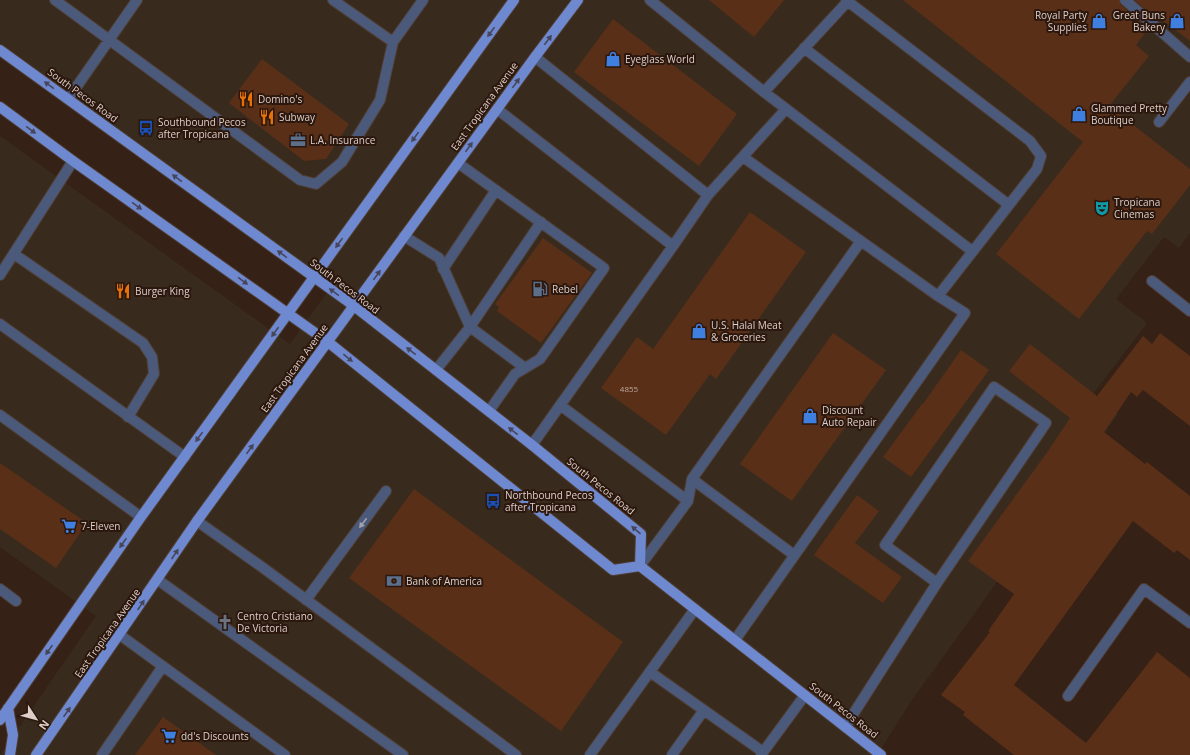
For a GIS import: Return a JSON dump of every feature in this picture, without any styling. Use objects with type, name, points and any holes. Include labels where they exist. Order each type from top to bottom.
[{"type":"main road","points":[[0,720],[141,517],[514,0]]},
{"type":"main road","name":"East Tropicana Avenue","points":[[36,755],[158,580],[197,521],[578,0]]},
{"type":"main road","name":"South Pecos Road","points":[[0,50],[354,306],[532,445],[641,534],[640,566],[881,755]]},
{"type":"main road","points":[[0,107],[73,161],[328,342],[613,570],[640,566]]},
{"type":"main road","points":[[8,708],[13,735],[10,755]]},
{"type":"street","points":[[55,0],[300,180],[316,184],[342,162],[380,100],[393,42],[423,0]]},
{"type":"street","points":[[68,99],[137,0]]},
{"type":"street","points":[[333,0],[393,42]]},
{"type":"street","points":[[650,0],[764,92],[972,251]]},
{"type":"street","points":[[764,92],[847,0],[1030,141],[1041,156],[1037,169],[938,296]]},
{"type":"street","points":[[1125,0],[1190,57]]},
{"type":"street","points":[[804,48],[1009,205]]},
{"type":"street","points":[[535,57],[708,195]]},
{"type":"street","points":[[1159,122],[1190,82]]},
{"type":"street","points":[[497,109],[674,246]]},
{"type":"street","points":[[532,445],[674,246],[708,195],[786,109]]},
{"type":"street","points":[[735,640],[965,313],[938,296],[743,157]]},
{"type":"street","points":[[0,275],[73,161]]},
{"type":"street","points":[[458,163],[604,268],[540,359],[514,374],[489,411]]},
{"type":"street","points":[[443,269],[496,190]]},
{"type":"street","points":[[436,370],[470,327],[541,222]]},
{"type":"street","points":[[404,236],[439,258],[470,327],[525,368]]},
{"type":"street","points":[[640,566],[688,501],[692,479],[861,241]]},
{"type":"street","points":[[14,254],[143,343],[152,357],[154,374],[128,416]]},
{"type":"street","points":[[1152,281],[1190,311]]},
{"type":"street","points":[[0,324],[185,457]]},
{"type":"street","points":[[845,727],[938,583],[1046,423],[994,388],[885,545],[938,583]]},
{"type":"street","points":[[560,405],[688,501]]},
{"type":"street","points":[[0,415],[141,517]]},
{"type":"street","points":[[692,479],[794,555]]},
{"type":"street","points":[[306,600],[386,491]]},
{"type":"street","points":[[197,521],[516,755]]},
{"type":"street","points":[[158,580],[403,755]]},
{"type":"street","points":[[1068,696],[1144,589],[1190,623]]},
{"type":"street","points":[[0,590],[16,601]]},
{"type":"street","points":[[590,755],[696,610]]},
{"type":"street","points":[[120,635],[285,755]]},
{"type":"street","points":[[102,755],[163,666]]},
{"type":"street","points":[[650,672],[704,710],[762,754],[805,695]]},
{"type":"street","points":[[672,755],[704,710]]},
{"type":"shaded area","points":[[0,0],[1190,0],[1190,233],[1179,248],[1164,237],[1116,299],[1147,323],[1093,394],[1118,414],[912,700],[877,755],[0,755],[96,616],[0,547],[0,136],[290,344],[331,287],[0,51]]},
{"type":"building","points":[[709,0],[784,0],[754,37]]},
{"type":"building","points":[[903,0],[1119,0],[1121,5],[1148,29],[1136,45],[1149,56],[1109,106],[1190,169],[1190,185],[1152,234],[1147,231],[1079,319],[996,254],[1083,142]]},
{"type":"building","name":"Great Buns Bakery","points":[[1135,0],[1190,0],[1190,41],[1157,16],[1155,18]]},
{"type":"building","points":[[613,19],[737,114],[699,166],[574,72]]},
{"type":"building","points":[[262,59],[349,124],[326,159],[304,161],[229,103]]},
{"type":"building","points":[[750,212],[806,252],[716,379],[710,374],[666,435],[601,388],[637,337],[653,349]]},
{"type":"building","points":[[543,238],[592,273],[541,343],[497,311],[499,307],[495,304]]},
{"type":"building","points":[[833,333],[886,370],[792,501],[740,464]]},
{"type":"building","points":[[1160,333],[1190,356],[1190,426],[1143,390],[1137,397],[1131,392],[1104,432],[1145,464],[1147,462],[1190,496],[1190,560],[1177,550],[1174,553],[1133,521],[1014,685],[1086,743],[1157,652],[1190,678],[1190,755],[1014,755],[963,715],[965,712],[941,695],[990,632],[988,631],[1014,594],[968,561],[1048,451],[1070,418],[1009,371],[1030,344],[1097,396],[1143,336],[1152,344]]},
{"type":"building","points":[[961,350],[989,370],[911,477],[883,457]]},
{"type":"building","points":[[0,463],[87,523],[56,568],[0,529]]},
{"type":"building","points":[[414,489],[623,642],[561,731],[349,578]]},
{"type":"building","points":[[857,495],[879,511],[855,543],[902,577],[883,603],[814,555]]},
{"type":"building","name":"dd's Discounts","points":[[163,717],[216,755],[135,755]]},
{"type":"place","name":"Royal Party Supplies","points":[[1099,21]]},
{"type":"place","name":"Great Buns Bakery","points":[[1177,21]]},
{"type":"place","name":"Eyeglass World","points":[[613,59]]},
{"type":"place","name":"Domino's","points":[[246,99]]},
{"type":"place","name":"Glammed Pretty Boutique","points":[[1079,114]]},
{"type":"place","name":"Subway","points":[[267,117]]},
{"type":"place","name":"Southbound Pecos after Tropicana","points":[[146,128]]},
{"type":"place","name":"L.A. Insurance","points":[[298,140]]},
{"type":"place","name":"Tropicana Cinemas","points":[[1102,208]]},
{"type":"place","name":"Rebel","points":[[540,289]]},
{"type":"place","name":"Burger King","points":[[123,291]]},
{"type":"place","name":"U.S. Halal Meat & Groceries","points":[[699,331]]},
{"type":"place","name":"Discount Auto Repair","points":[[810,416]]},
{"type":"place","name":"Northbound Pecos after Tropicana","points":[[493,501]]},
{"type":"place","name":"7-Eleven","points":[[69,526]]},
{"type":"place","name":"Bank of America","points":[[394,581]]},
{"type":"place","name":"Centro Cristiano De Victoria","points":[[225,622]]},
{"type":"place","name":"dd's Discounts","points":[[169,736]]}]
